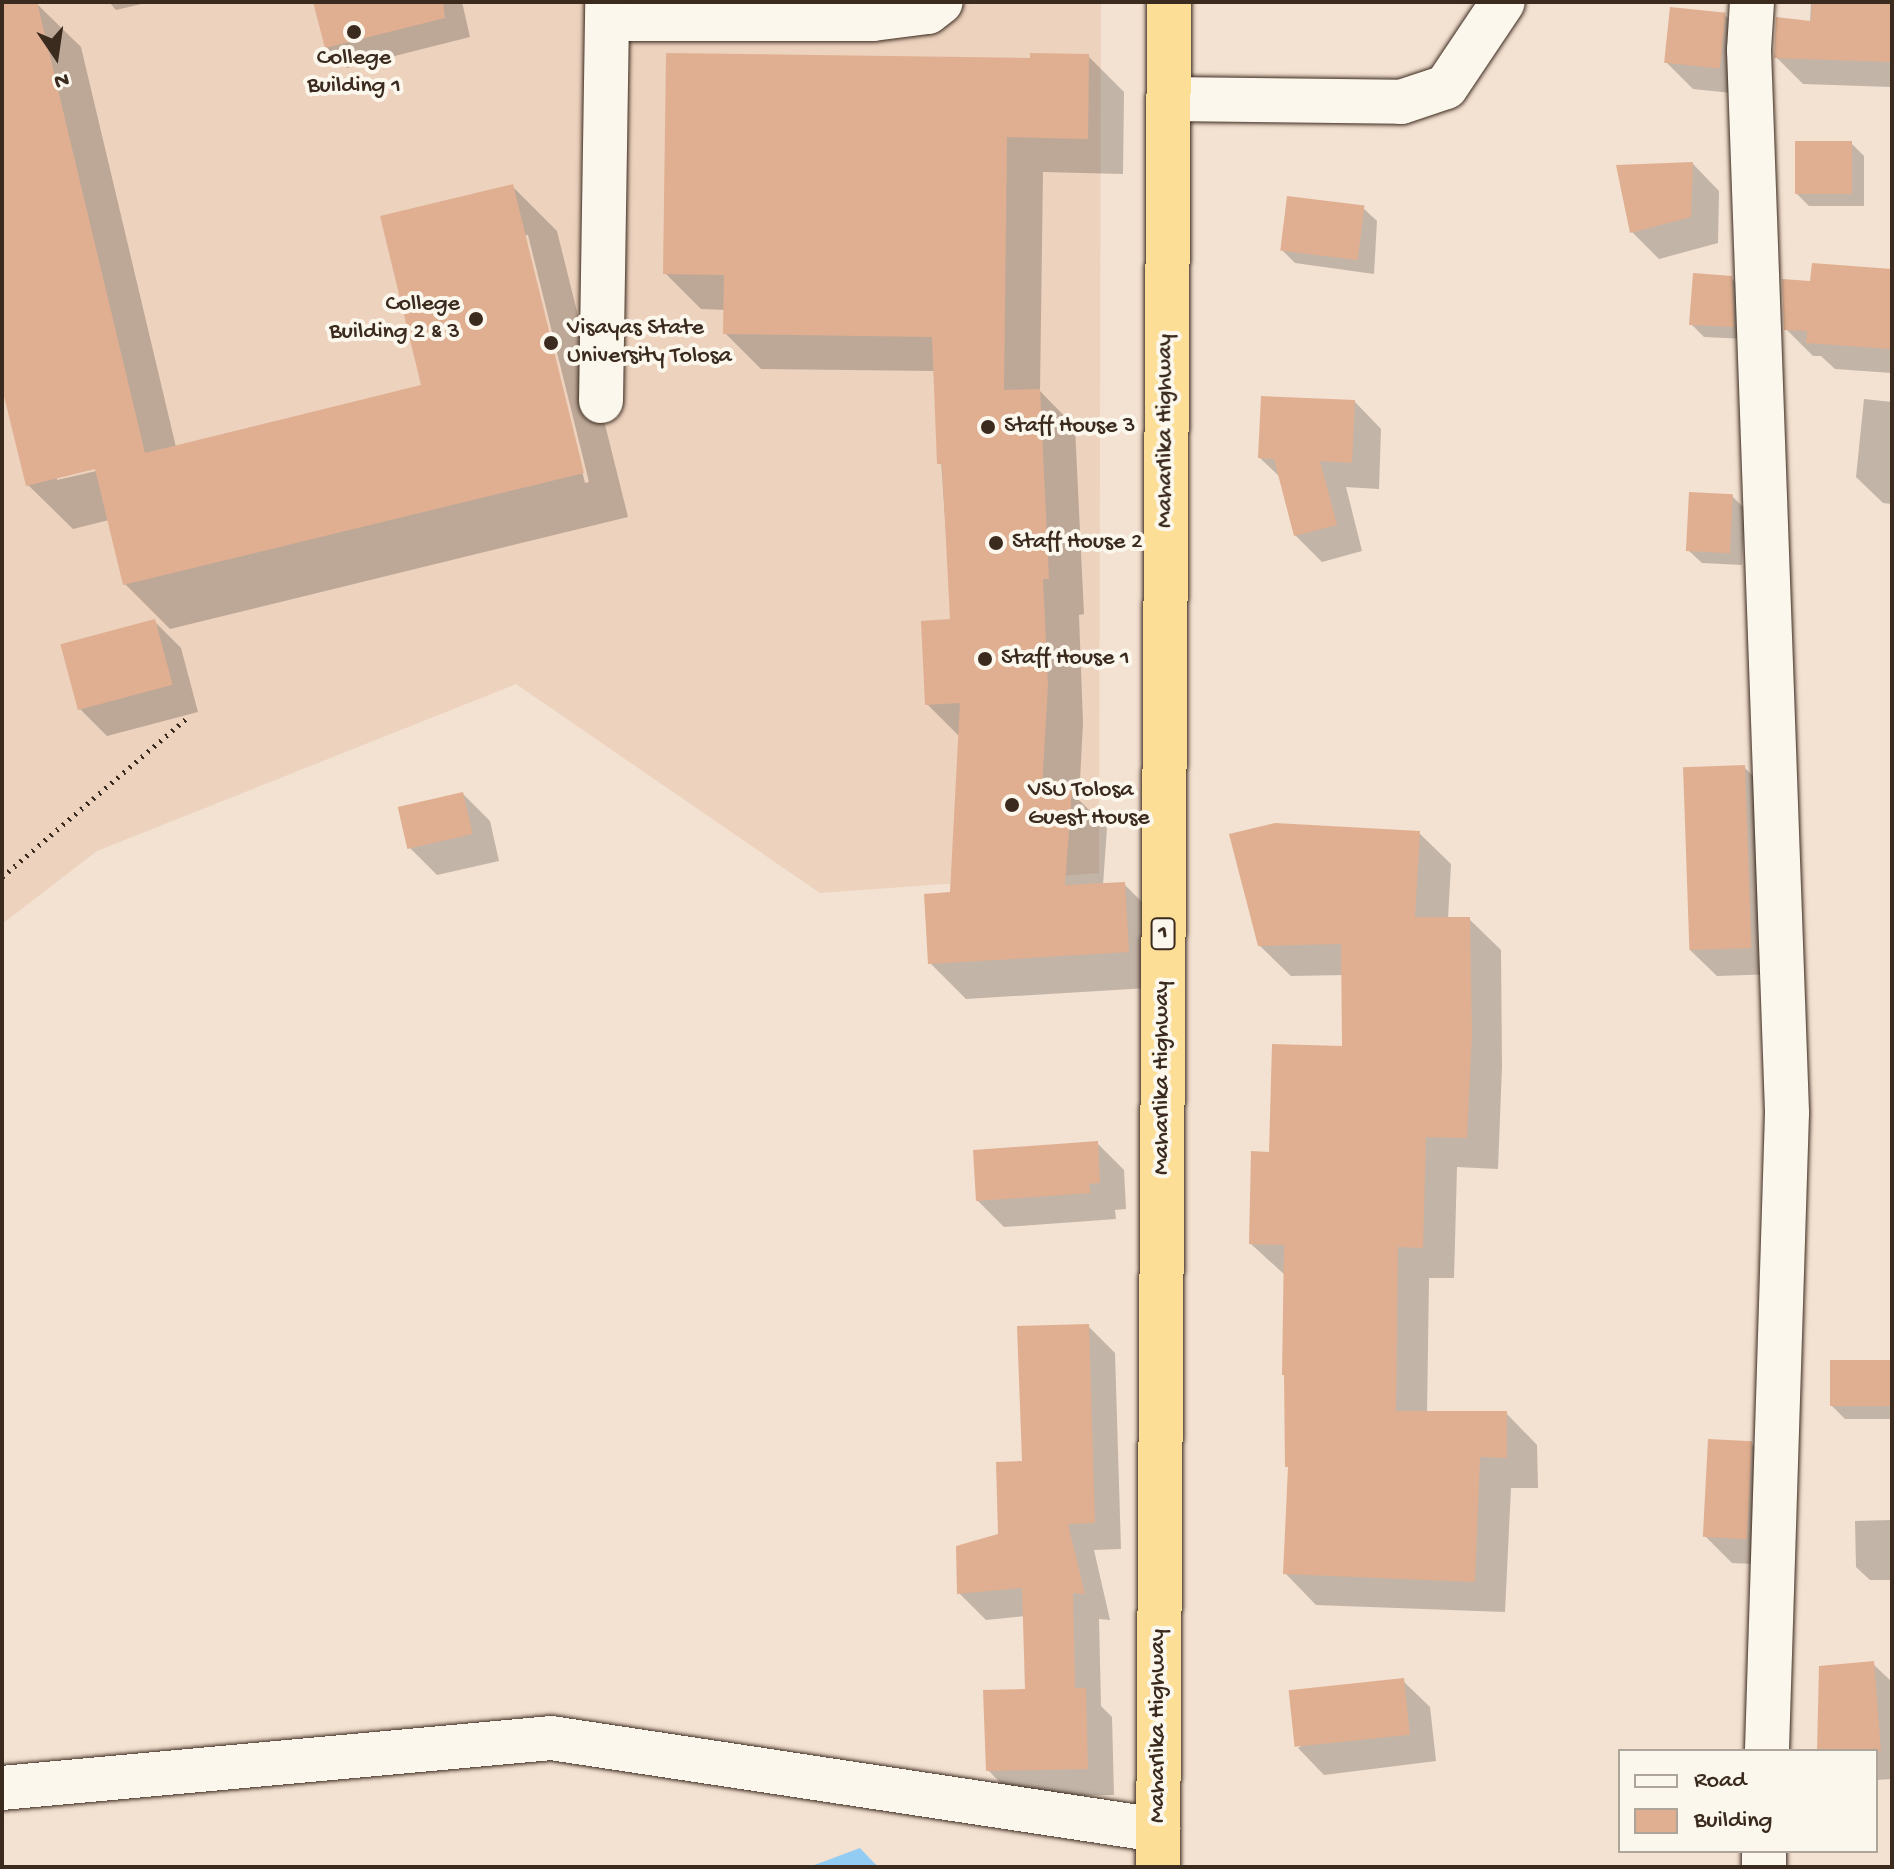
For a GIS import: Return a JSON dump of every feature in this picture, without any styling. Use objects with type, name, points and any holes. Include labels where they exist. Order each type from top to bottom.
[{"type":"highway","name":"Maharlika Highway","points":[[1158,1849],[1169,2]]},
{"type":"street","points":[[601,401],[607,10],[873,19],[928,12],[941,2]]},
{"type":"street","points":[[1168,99],[1401,102],[1446,87],[1503,2]]},
{"type":"street","points":[[1752,2],[1749,66],[1787,1113],[1767,1749]]},
{"type":"street","points":[[2,1788],[551,1738],[1158,1849]]},
{"type":"path","points":[[2,877],[186,719]]},
{"type":"shaded area","name":"Visayas State University Tolosa","points":[[2,2],[1101,2],[1099,873],[820,893],[516,684],[97,851],[2,924]]},
{"type":"water","points":[[860,1848],[878,1867],[809,1867]]},
{"type":"building","name":"College Building 2 & 3","points":[[2,2],[37,2],[145,453],[421,385],[380,216],[513,184],[584,473],[123,585],[95,469],[26,486],[2,388]]},
{"type":"building","name":"College Building 1","points":[[313,2],[443,2],[445,18],[325,48]]},
{"type":"building","points":[[1812,2],[1892,2],[1892,62],[1774,58],[1776,17],[1811,21]]},
{"type":"building","points":[[1670,7],[1726,13],[1720,69],[1664,63]]},
{"type":"building","points":[[666,53],[1030,58],[1030,53],[1089,54],[1088,139],[1007,137],[1004,390],[1040,389],[1049,579],[1043,579],[1048,685],[1042,789],[1072,790],[1065,885],[1125,882],[1129,952],[928,964],[924,894],[950,892],[960,703],[925,705],[921,621],[950,619],[942,464],[937,464],[932,337],[723,334],[724,275],[663,274]]},
{"type":"building","points":[[1795,141],[1852,141],[1852,194],[1795,194]]},
{"type":"building","points":[[1693,162],[1691,217],[1630,233],[1616,165]]},
{"type":"building","points":[[1287,196],[1364,206],[1358,260],[1280,251]]},
{"type":"building","points":[[1812,263],[1892,269],[1892,349],[1806,343],[1807,331],[1784,330],[1782,279],[1810,281]]},
{"type":"building","points":[[1693,273],[1732,276],[1734,327],[1689,325]]},
{"type":"building","points":[[1261,396],[1355,400],[1352,463],[1320,461],[1337,525],[1294,536],[1274,459],[1258,458]]},
{"type":"building","points":[[1689,492],[1733,494],[1730,553],[1686,551]]},
{"type":"building","points":[[155,619],[173,685],[78,710],[60,644]]},
{"type":"building","points":[[1745,765],[1751,948],[1689,950],[1683,767]]},
{"type":"building","points":[[463,792],[473,834],[407,849],[398,807]]},
{"type":"building","points":[[1275,823],[1420,831],[1415,917],[1470,917],[1472,1034],[1467,1138],[1426,1137],[1423,1248],[1398,1247],[1396,1411],[1507,1411],[1507,1458],[1480,1457],[1475,1582],[1283,1574],[1288,1467],[1285,1467],[1282,1375],[1284,1245],[1249,1244],[1251,1151],[1269,1152],[1272,1044],[1342,1046],[1341,944],[1258,946],[1229,834]]},
{"type":"building","points":[[1098,1141],[1100,1183],[1089,1184],[1091,1193],[976,1201],[973,1150]]},
{"type":"building","points":[[1089,1324],[1095,1523],[1068,1524],[1085,1594],[1073,1593],[1075,1688],[1086,1688],[1088,1769],[986,1771],[983,1690],[1025,1689],[1022,1588],[957,1594],[956,1546],[998,1534],[996,1462],[1022,1461],[1017,1326]]},
{"type":"building","points":[[1830,1360],[1892,1360],[1892,1406],[1830,1406]]},
{"type":"building","points":[[1708,1439],[1752,1441],[1747,1539],[1703,1537]]},
{"type":"building","points":[[1874,1661],[1881,1751],[1817,1749],[1819,1666]]},
{"type":"building","points":[[1404,1678],[1410,1735],[1295,1747],[1289,1690]]},
{"type":"place","name":"College Building 1","points":[[354,32]]},
{"type":"place","name":"College Building 2 & 3","points":[[476,319]]},
{"type":"place","name":"Visayas State University Tolosa","points":[[551,343]]},
{"type":"place","name":"Staff House 3","points":[[988,427]]},
{"type":"place","name":"Staff House 2","points":[[996,543]]},
{"type":"place","name":"Staff House 1","points":[[985,659]]},
{"type":"place","name":"VSU Tolosa Guest House","points":[[1012,805]]}]
